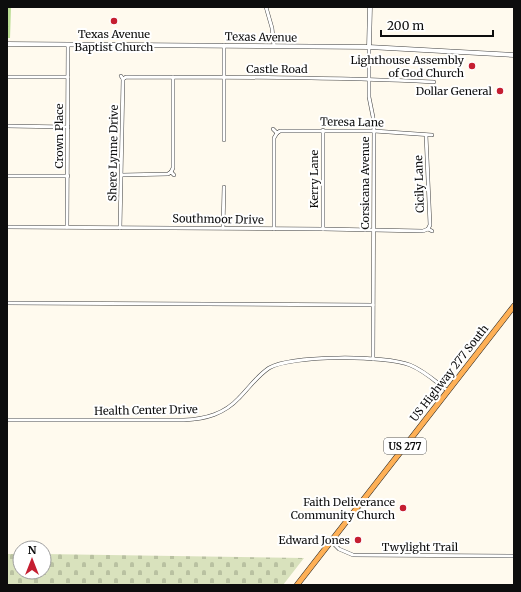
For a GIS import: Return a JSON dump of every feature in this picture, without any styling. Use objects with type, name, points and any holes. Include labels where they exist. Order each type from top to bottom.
[{"type":"highway","name":"US Highway 277 South","points":[[297,585],[514,306]]},
{"type":"street","points":[[266,7],[272,28],[274,46]]},
{"type":"street","name":"Corsicana Avenue","points":[[370,7],[368,79],[374,131],[373,359]]},
{"type":"street","name":"Texas Avenue","points":[[7,44],[370,47],[514,55]]},
{"type":"street","name":"Crown Place","points":[[68,45],[68,227]]},
{"type":"street","points":[[224,45],[224,140]]},
{"type":"street","points":[[7,77],[68,77]]},
{"type":"street","points":[[122,175],[168,174],[171,172],[173,168],[173,77]]},
{"type":"street","name":"Castle Road","points":[[122,78],[224,77],[368,79],[434,82]]},
{"type":"street","name":"Shere Lynne Drive","points":[[120,228],[122,175],[122,78]]},
{"type":"street","points":[[7,126],[68,127]]},
{"type":"street","points":[[273,129],[277,133],[274,138],[274,229]]},
{"type":"street","name":"Teresa Lane","points":[[277,133],[280,131],[323,130],[374,131],[432,135]]},
{"type":"street","name":"Kerry Lane","points":[[323,130],[323,229]]},
{"type":"street","name":"Cicily Lane","points":[[426,135],[430,225],[428,229],[432,231]]},
{"type":"street","points":[[171,172],[174,175]]},
{"type":"street","points":[[7,176],[68,176]]},
{"type":"street","points":[[223,228],[224,187]]},
{"type":"street","name":"Southmoor Drive","points":[[7,227],[424,231],[428,229]]},
{"type":"street","points":[[7,303],[373,305]]},
{"type":"street","name":"Health Center Drive","points":[[7,420],[184,420],[208,418],[229,407],[270,368],[280,363],[300,360],[388,360],[410,365],[426,374],[448,391]]},
{"type":"street","name":"Twylight Trail","points":[[331,541],[339,550],[353,555],[514,556]]},
{"type":"green space","points":[[7,7],[11,7],[10,38],[7,38]]},
{"type":"green space","points":[[7,554],[12,554],[12,580],[52,580],[52,554],[304,558],[283,585],[7,585]]},
{"type":"place","name":"Texas Avenue Baptist Church","points":[[114,21]]},
{"type":"place","name":"Lighthouse Assembly of God Church","points":[[472,66]]},
{"type":"place","name":"Dollar General","points":[[500,91]]},
{"type":"place","name":"Faith Deliverance Community Church","points":[[403,508]]},
{"type":"place","name":"Edward Jones","points":[[358,540]]}]
